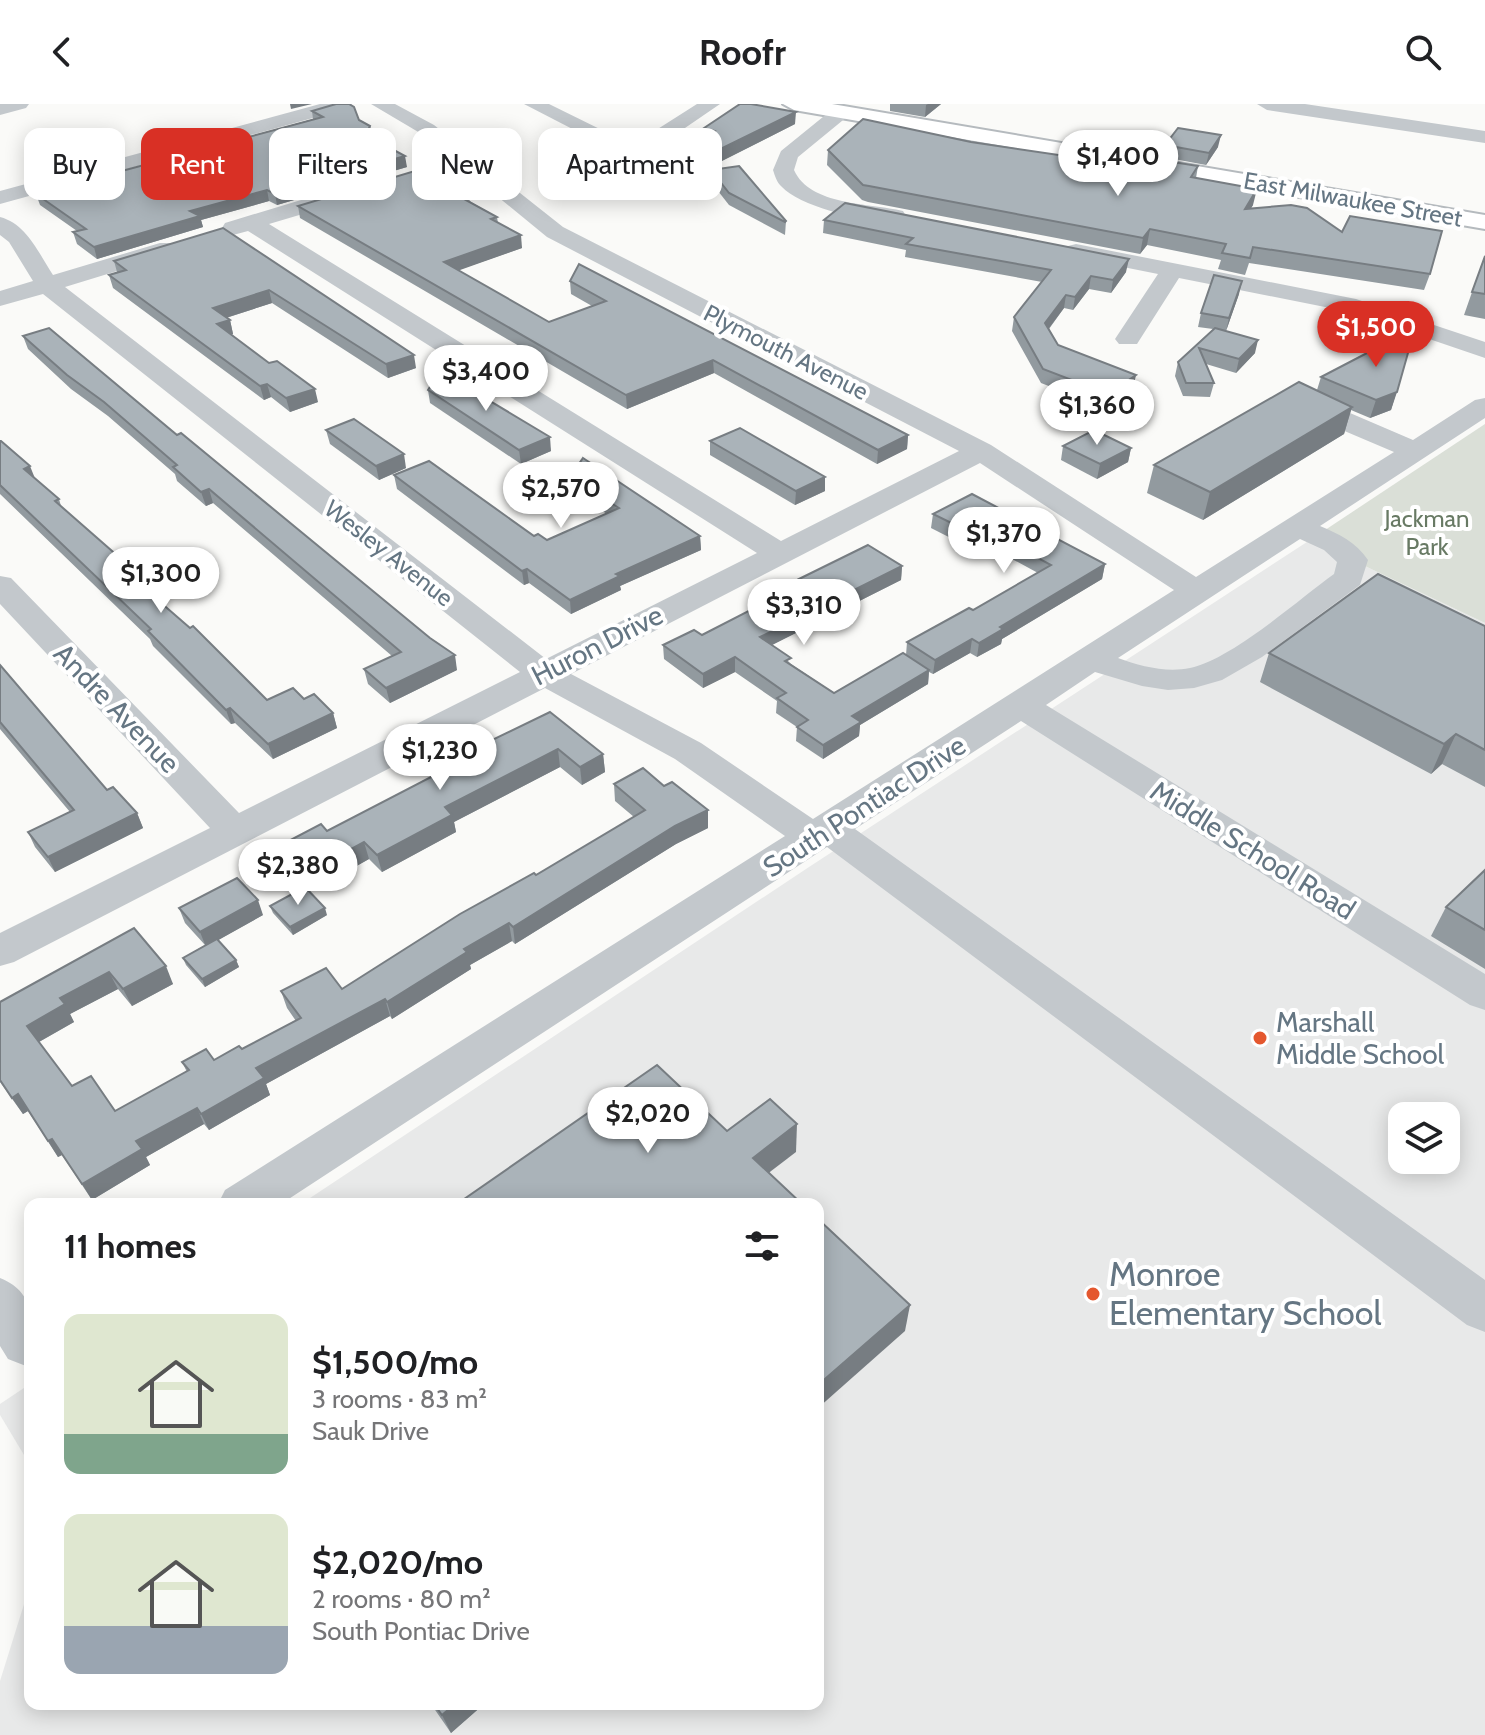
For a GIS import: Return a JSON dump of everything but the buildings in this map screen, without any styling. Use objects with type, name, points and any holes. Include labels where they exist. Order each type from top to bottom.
[{"type":"main road","name":"East Milwaukee Street","points":[[794,104],[1485,222]]},
{"type":"street","points":[[0,109],[19,104]]},
{"type":"street","points":[[0,198],[342,104]]},
{"type":"street","name":"Plymouth Avenue","points":[[381,104],[424,128]]},
{"type":"street","points":[[534,104],[615,145],[659,137],[710,104]]},
{"type":"street","points":[[1267,104],[1368,111],[1485,137]]},
{"type":"street","points":[[841,112],[788,155],[783,163],[785,178],[797,189],[823,201],[912,219]]},
{"type":"street","points":[[0,299],[326,200]]},
{"type":"street","name":"Plymouth Avenue","points":[[513,200],[542,224],[587,250],[981,451],[1198,592]]},
{"type":"street","points":[[251,223],[779,553]]},
{"type":"street","name":"Wesley Avenue","points":[[0,224],[18,238],[47,285],[543,673],[688,751],[821,833],[1485,1309]]},
{"type":"street","points":[[1049,246],[1356,306],[1485,350]]},
{"type":"street","points":[[1128,339],[1172,270]]},
{"type":"street","points":[[1305,404],[1416,451]]},
{"type":"street","name":"South Pontiac Drive","points":[[251,1198],[1485,406]]},
{"type":"street","name":"Huron Drive","points":[[0,951],[981,451]]},
{"type":"street","points":[[1093,659],[1118,671],[1164,678],[1194,678],[1224,667],[1349,578],[1353,560],[1335,544],[1298,527]]},
{"type":"street","name":"Andre Avenue","points":[[0,585],[234,830]]},
{"type":"street","name":"Middle School Road","points":[[1021,705],[1485,994]]},
{"type":"shaded area","name":"Monroe Elementary School","points":[[1310,540],[1485,623],[1485,1735],[0,1735],[0,1681],[24,1604],[24,1710],[824,1710],[824,1198],[310,1198]]},
{"type":"shaded area","points":[[24,1388],[24,1455],[0,1415],[0,1404]]},
{"type":"green space","name":"Jackman Park","points":[[1485,424],[1485,623],[1310,540]]},
{"type":"place","name":"Marshall Middle School","points":[[1260,1038]]},
{"type":"place","name":"Monroe Elementary School","points":[[1093,1294]]}]
